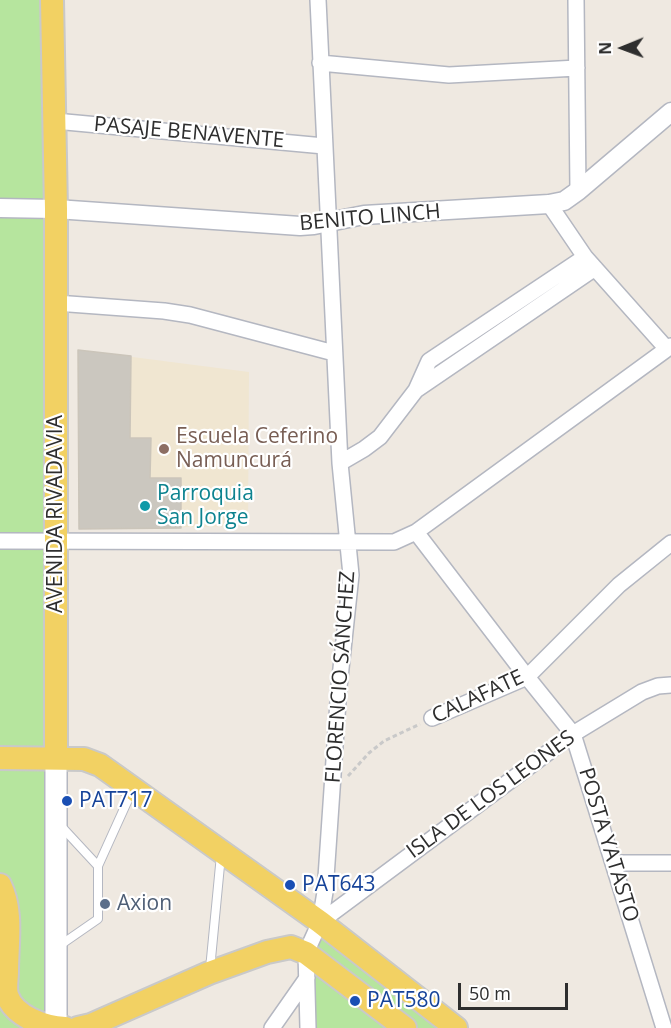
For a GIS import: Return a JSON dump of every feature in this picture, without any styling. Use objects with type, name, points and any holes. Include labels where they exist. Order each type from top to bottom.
[{"type":"main road","name":"AVENIDA RIVADAVIA","points":[[52,0],[56,208],[56,1028]]},
{"type":"main road","points":[[0,758],[56,757],[84,759],[100,765],[320,922],[456,1028]]},
{"type":"main road","points":[[0,885],[8,905],[7,994],[15,1008],[32,1020],[56,1028],[64,1028]]},
{"type":"main road","points":[[78,1028],[92,1025],[209,973],[267,952],[299,950],[405,1028]]},
{"type":"street","name":"FLORENCIO SÁNCHEZ","points":[[308,1028],[307,978],[299,950],[320,922],[325,892],[339,687],[351,575],[340,463],[318,0]]},
{"type":"street","points":[[576,0],[578,191]]},
{"type":"street","points":[[320,63],[448,75],[577,68]]},
{"type":"street","name":"BENITO LINCH","points":[[0,208],[56,208],[300,226],[364,215],[549,204],[564,201],[578,191],[671,112]]},
{"type":"street","name":"PASAJE BENAVENTE","points":[[55,121],[324,146]]},
{"type":"street","points":[[0,541],[348,544],[394,542],[416,532],[669,347],[590,263],[549,204]]},
{"type":"street","points":[[340,463],[380,437],[416,390],[590,263]]},
{"type":"street","points":[[56,303],[164,310],[334,353]]},
{"type":"street","name":"POSTA YATASTO","points":[[416,532],[573,734],[664,1028]]},
{"type":"street","name":"CALAFATE","points":[[432,718],[527,677],[619,585],[671,543]]},
{"type":"street","name":"ISLA DE LOS LEONES","points":[[320,922],[573,734],[642,692],[658,686],[671,685]]},
{"type":"street","points":[[614,862],[671,863]]},
{"type":"street","points":[[272,1028],[307,978]]},
{"type":"lane","points":[[55,948],[98,919],[98,866],[133,788]]},
{"type":"lane","points":[[55,820],[98,866]]},
{"type":"lane","points":[[209,973],[221,852]]},
{"type":"path","name":"CALAFATE","points":[[332,793],[369,753],[384,741],[432,718]]},
{"type":"shaded area","name":"Escuela Ceferino Namuncurá","points":[[78,350],[249,372],[248,526],[79,529]]},
{"type":"green space","points":[[0,0],[52,0],[56,1028],[0,1028]]},
{"type":"green space","points":[[320,922],[456,1028],[405,1028],[306,953]]},
{"type":"green space","points":[[313,970],[390,1028],[315,1028]]},
{"type":"building","points":[[78,350],[131,356],[130,438],[151,438],[150,478],[181,478],[181,528],[79,529]]},
{"type":"place","name":"Escuela Ceferino Namuncurá","points":[[164,449]]},
{"type":"place","name":"Parroquia San Jorge","points":[[145,506]]},
{"type":"place","name":"PAT717","points":[[67,801]]},
{"type":"place","name":"PAT643","points":[[290,885]]},
{"type":"place","name":"Axion","points":[[105,904]]},
{"type":"place","name":"PAT580","points":[[355,1001]]}]
